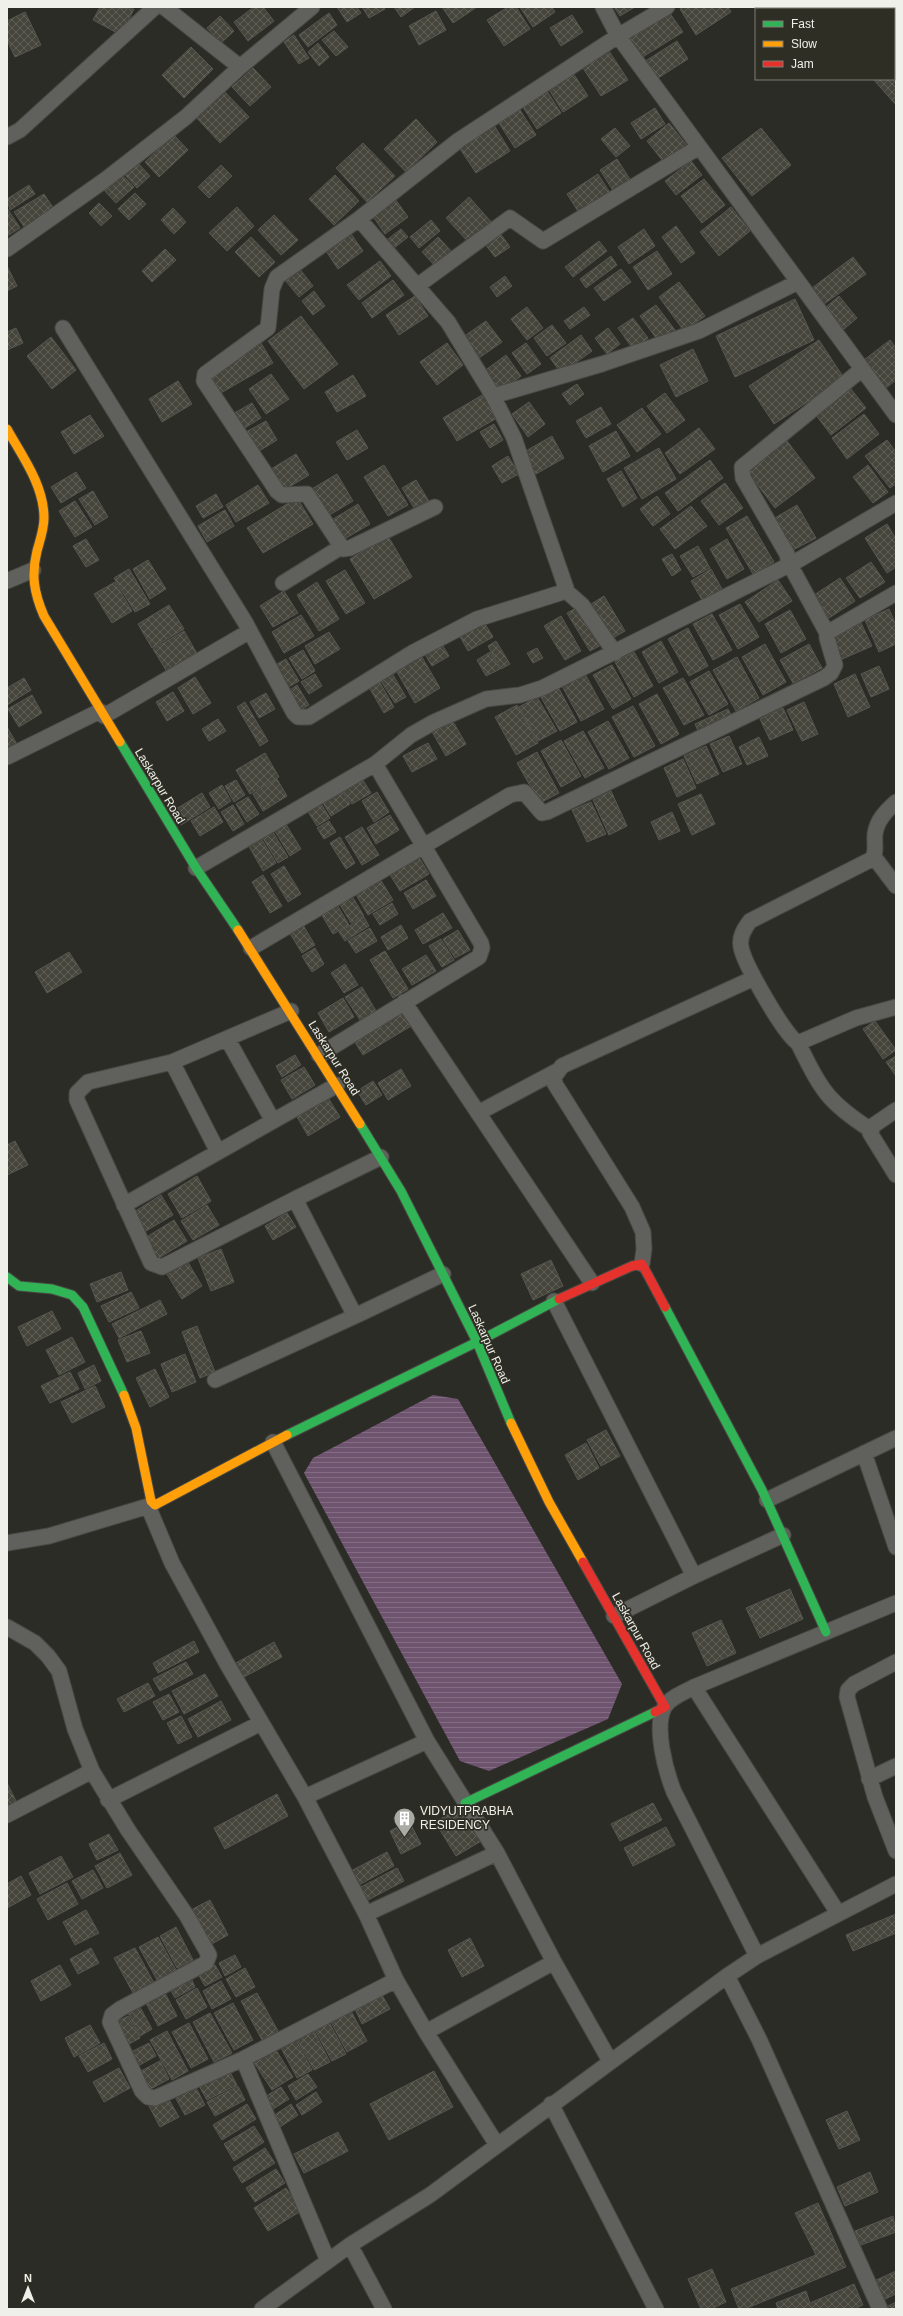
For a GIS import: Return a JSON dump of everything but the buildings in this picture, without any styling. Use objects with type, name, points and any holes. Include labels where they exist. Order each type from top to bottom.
[{"type":"street","points":[[7,137],[20,130],[155,7]]},
{"type":"street","points":[[164,7],[240,67]]},
{"type":"street","points":[[7,249],[105,180],[179,122],[240,67],[312,7]]},
{"type":"street","points":[[603,7],[618,36],[861,370],[896,415]]},
{"type":"street","points":[[435,507],[350,548],[343,549],[340,547],[307,494],[282,495],[277,491],[203,377],[207,370],[268,328],[272,289],[278,277],[359,219],[459,140],[618,36],[667,7]]},
{"type":"street","points":[[417,286],[510,218],[543,241],[699,147]]},
{"type":"street","points":[[359,219],[455,331],[493,396],[514,438],[565,584],[565,590],[582,605],[615,653]]},
{"type":"street","points":[[493,396],[602,364],[699,331],[798,282]]},
{"type":"street","points":[[63,328],[250,631],[294,713],[298,717],[304,718],[412,653],[477,619],[565,590]]},
{"type":"street","points":[[251,948],[423,845],[517,792],[524,792],[537,810],[542,813],[547,812],[824,678],[831,673],[835,666],[826,638],[827,633],[790,564],[787,554],[743,478],[742,467],[861,370]]},
{"type":"street","name":"Laskarpur Road","points":[[7,429],[34,477],[42,500],[44,518],[33,570],[33,583],[44,616],[196,868],[251,948],[319,1055],[414,1214],[476,1342],[510,1422],[549,1502],[665,1707]]},
{"type":"street","points":[[196,868],[375,764],[411,735],[451,714],[486,699],[520,695],[542,688],[615,653],[790,564],[896,503]]},
{"type":"street","points":[[283,583],[340,547]]},
{"type":"street","points":[[7,581],[33,570]]},
{"type":"street","points":[[827,633],[896,593]]},
{"type":"street","points":[[7,757],[102,714],[250,631]]},
{"type":"street","points":[[319,1055],[479,957],[482,948],[375,764]]},
{"type":"street","points":[[896,802],[881,817],[878,825],[874,857],[896,886]]},
{"type":"street","points":[[871,1130],[848,1115],[827,1097],[819,1086],[798,1043],[776,1013],[754,978],[741,948],[740,939],[744,928],[750,921],[874,857]]},
{"type":"street","points":[[478,1113],[557,1071],[562,1066],[607,1044],[754,978]]},
{"type":"street","points":[[404,1002],[592,1284]]},
{"type":"street","points":[[798,1043],[856,1018],[896,1007]]},
{"type":"street","points":[[291,1011],[228,1040],[172,1062],[88,1082],[77,1093],[77,1100],[148,1258],[157,1266],[162,1267],[381,1157]]},
{"type":"street","points":[[228,1040],[273,1121]]},
{"type":"street","points":[[172,1062],[218,1152]]},
{"type":"street","points":[[557,1071],[554,1077],[555,1084],[632,1207],[639,1221],[643,1232],[644,1249],[642,1264],[767,1500],[826,1632]]},
{"type":"street","points":[[124,1205],[337,1085]]},
{"type":"street","points":[[896,1110],[874,1125],[871,1130],[871,1136],[896,1175]]},
{"type":"street","points":[[295,1199],[355,1316]]},
{"type":"street","points":[[7,1543],[49,1536],[157,1505],[272,1442],[380,1387],[476,1342],[554,1301],[632,1266],[642,1264]]},
{"type":"street","points":[[215,1380],[443,1274]]},
{"type":"street","points":[[7,1277],[19,1286],[52,1290],[72,1295],[83,1307],[119,1382],[136,1428],[150,1506],[172,1563],[261,1723],[305,1797],[366,1914],[396,1980],[426,2032],[497,2145]]},
{"type":"street","points":[[554,1301],[694,1576]]},
{"type":"street","points":[[767,1500],[896,1438]]},
{"type":"street","points":[[272,1442],[427,1741],[497,1853],[554,1962],[610,2061]]},
{"type":"street","points":[[864,1453],[896,1547]]},
{"type":"street","points":[[614,1616],[694,1576],[783,1535]]},
{"type":"street","points":[[466,1803],[665,1707],[671,1700],[694,1687],[896,1603]]},
{"type":"street","points":[[7,1627],[35,1643],[48,1656],[59,1671],[75,1729],[92,1771],[108,1800],[187,1916],[210,1955],[209,1959],[201,1966],[120,2009],[110,2018],[110,2022],[142,2091],[148,2097],[155,2098],[243,2058],[396,1980]]},
{"type":"street","points":[[896,1662],[848,1690],[847,1697],[869,1779],[896,1851]]},
{"type":"street","points":[[694,1687],[838,1913]]},
{"type":"street","points":[[665,1707],[661,1738],[665,1769],[674,1792],[757,1956]]},
{"type":"street","points":[[108,1800],[261,1723]]},
{"type":"street","points":[[305,1797],[427,1741]]},
{"type":"street","points":[[869,1779],[896,1766]]},
{"type":"street","points":[[7,1815],[92,1771]]},
{"type":"street","points":[[366,1914],[497,1853]]},
{"type":"street","points":[[262,2309],[350,2245],[430,2195],[551,2104],[727,1976],[757,1956],[896,1884]]},
{"type":"street","points":[[426,2032],[554,1962]]},
{"type":"street","points":[[727,1976],[759,2039],[880,2309]]},
{"type":"street","points":[[243,2058],[328,2261]]},
{"type":"street","points":[[551,2104],[656,2309]]},
{"type":"street","points":[[350,2245],[384,2309]]},
{"type":"shaded area","points":[[433,1395],[458,1399],[622,1684],[608,1719],[489,1771],[460,1761],[304,1473],[313,1458]]},
{"type":"traffic: fast","points":[[120,742],[196,868],[238,930]]},
{"type":"traffic: fast","points":[[360,1124],[401,1191],[477,1342],[511,1423]]},
{"type":"traffic: fast","points":[[7,1277],[19,1286],[52,1289],[72,1295],[83,1307],[124,1395]]},
{"type":"traffic: fast","points":[[287,1435],[477,1342],[559,1299]]},
{"type":"traffic: fast","points":[[665,1307],[762,1490],[826,1632]]},
{"type":"traffic: fast","points":[[465,1803],[655,1712]]},
{"type":"traffic: slow","points":[[7,429],[31,471],[43,506],[43,526],[34,568],[34,584],[38,600],[44,616],[120,742]]},
{"type":"traffic: slow","points":[[238,930],[360,1124]]},
{"type":"traffic: slow","points":[[124,1395],[136,1428],[151,1501],[155,1505],[287,1435]]},
{"type":"traffic: slow","points":[[511,1423],[549,1502],[583,1562]]},
{"type":"traffic: jam","points":[[559,1299],[632,1266],[642,1264],[665,1307]]},
{"type":"traffic: jam","points":[[583,1562],[665,1707],[655,1712]]},
{"type":"place","name":"VIDYUTPRABHA RESIDENCY","points":[[405,1838]]}]
